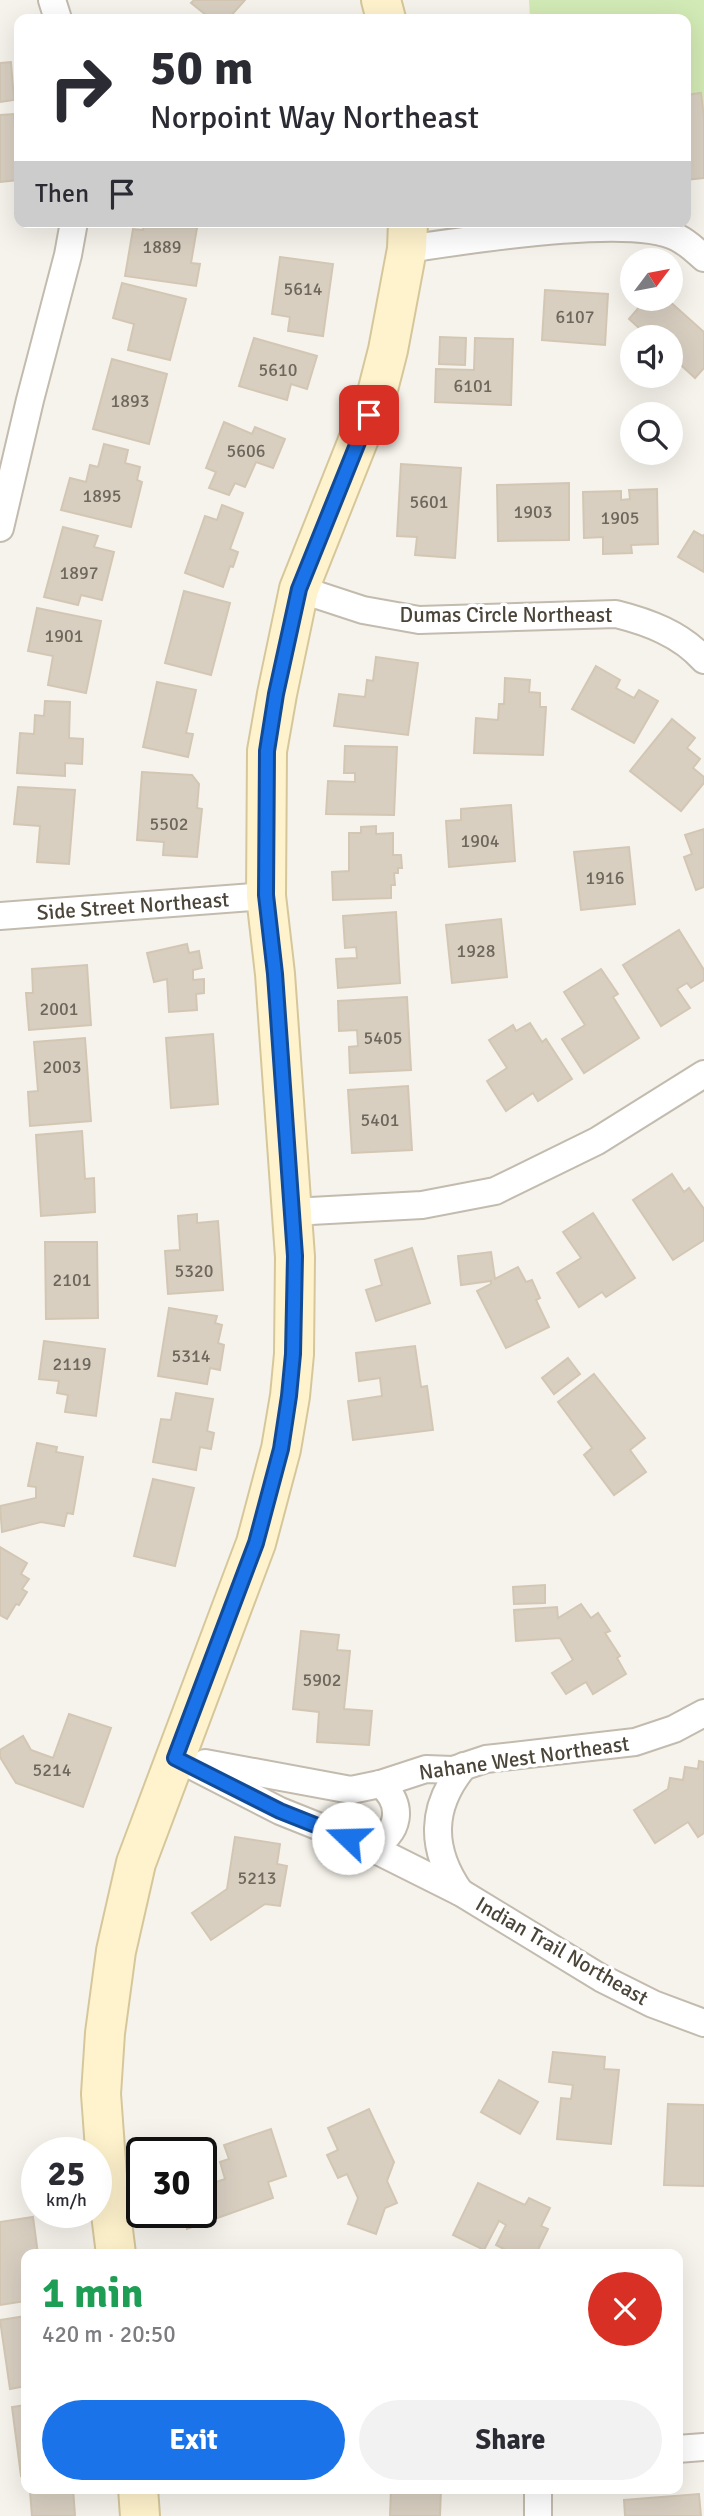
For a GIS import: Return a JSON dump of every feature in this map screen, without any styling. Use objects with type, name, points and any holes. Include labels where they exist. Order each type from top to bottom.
[{"type":"street","points":[[0,528],[73,228]]},
{"type":"street","points":[[116,2249],[108,2190],[101,2094],[105,2033],[116,1951],[136,1863],[256,1543],[281,1449],[293,1354],[295,1256],[275,974],[266,895],[267,751],[276,694],[299,589],[377,393],[388,350],[408,236],[649,230],[677,237],[704,258]]},
{"type":"street","name":"Dumas Circle Northeast","points":[[299,589],[363,610],[419,620],[615,614],[639,619],[668,632],[695,649],[704,660]]},
{"type":"street","name":"Side Street Northeast","points":[[0,916],[266,895]]},
{"type":"street","points":[[292,1212],[422,1205],[495,1191],[597,1141],[704,1074]]},
{"type":"street","name":"Nahane West Northeast","points":[[175,1758],[351,1790],[426,1769],[453,1770],[486,1759],[635,1742],[674,1729],[704,1713]]},
{"type":"street","name":"Indian Trail Northeast","points":[[175,1758],[280,1811],[370,1847],[460,1892],[601,1978],[653,2004],[704,2023]]},
{"type":"street","name":"Indian Trail Northeast","points":[[460,1892],[449,1877],[442,1859],[438,1822],[447,1791],[464,1766]]},
{"type":"street","points":[[370,1847],[388,1837],[397,1819],[393,1799],[380,1784]]},
{"type":"street","points":[[683,2449],[704,2447]]},
{"type":"street","points":[[138,2494],[140,2516]]},
{"type":"street","points":[[538,2494],[538,2516]]},
{"type":"green space","points":[[529,0],[704,0],[704,123],[691,124],[691,14],[530,14]]},
{"type":"building","points":[[194,0],[245,0],[232,14],[205,14],[191,3]]},
{"type":"building","points":[[11,62],[14,100],[0,102],[0,63]]},
{"type":"building","points":[[701,93],[704,118],[704,178],[691,179],[691,94]]},
{"type":"building","points":[[14,114],[14,180],[0,182],[0,115]]},
{"type":"building","points":[[197,228],[191,263],[200,264],[196,286],[125,276],[133,229]]},
{"type":"building","points":[[280,257],[333,264],[323,336],[288,331],[290,317],[272,314]]},
{"type":"building","points":[[122,283],[186,299],[170,360],[128,350],[134,324],[113,318]]},
{"type":"building","points":[[545,290],[608,294],[605,345],[542,340]]},
{"type":"building","points":[[635,312],[682,312],[704,332],[704,368],[695,378],[683,367],[683,325],[636,325],[629,319]]},
{"type":"building","points":[[440,337],[466,338],[465,365],[439,364]]},
{"type":"building","points":[[254,338],[317,356],[307,389],[291,384],[287,400],[239,386]]},
{"type":"building","points":[[475,338],[513,339],[511,405],[435,402],[436,369],[474,370]]},
{"type":"building","points":[[112,359],[167,374],[149,444],[93,429]]},
{"type":"building","points":[[224,422],[252,434],[255,427],[285,439],[273,468],[256,462],[245,487],[235,483],[229,495],[209,488],[216,472],[206,468]]},
{"type":"building","points":[[104,444],[128,450],[125,463],[140,467],[137,480],[142,482],[131,527],[61,510],[70,478],[86,482],[90,465],[98,467]]},
{"type":"building","points":[[401,464],[461,468],[455,558],[415,555],[417,537],[397,536]]},
{"type":"building","points":[[569,483],[569,540],[498,541],[497,485]]},
{"type":"building","points":[[657,489],[658,544],[631,545],[632,553],[603,554],[603,537],[584,538],[583,492],[621,491],[621,500],[630,499],[629,490]]},
{"type":"building","points":[[222,505],[243,513],[230,549],[238,552],[223,587],[185,573],[205,516],[217,520]]},
{"type":"building","points":[[63,527],[98,536],[94,547],[114,552],[102,600],[81,595],[78,605],[44,597]]},
{"type":"building","points":[[694,531],[704,535],[704,572],[678,557]]},
{"type":"building","points":[[184,591],[230,603],[211,675],[165,663]]},
{"type":"building","points":[[37,608],[101,621],[86,693],[48,685],[53,656],[28,651]]},
{"type":"building","points":[[376,657],[418,663],[408,735],[334,726],[339,694],[365,697],[367,680],[373,681]]},
{"type":"building","points":[[596,666],[620,680],[616,688],[634,698],[639,690],[658,701],[634,743],[572,709]]},
{"type":"building","points":[[505,678],[530,680],[529,692],[540,693],[540,707],[546,707],[543,755],[474,753],[476,718],[498,720],[499,704],[504,704]]},
{"type":"building","points":[[157,682],[196,690],[186,733],[193,734],[188,757],[143,747]]},
{"type":"building","points":[[45,701],[70,702],[69,738],[83,739],[82,764],[65,763],[65,776],[17,773],[20,733],[34,734],[35,715],[44,716]]},
{"type":"building","points":[[672,719],[695,738],[687,748],[700,759],[693,768],[704,777],[704,783],[681,811],[630,771]]},
{"type":"building","points":[[345,746],[397,747],[394,815],[326,814],[328,781],[355,782],[355,773],[344,773]]},
{"type":"building","points":[[142,772],[192,775],[199,784],[197,808],[202,809],[197,857],[163,855],[164,842],[137,840]]},
{"type":"building","points":[[18,787],[75,790],[69,864],[37,862],[40,826],[14,824]]},
{"type":"building","points":[[511,805],[515,861],[449,867],[446,821],[461,820],[461,809]]},
{"type":"building","points":[[376,826],[376,834],[393,833],[393,855],[401,855],[402,868],[398,868],[398,873],[394,873],[395,885],[391,885],[391,898],[333,900],[332,872],[349,871],[349,833],[361,833],[361,827]]},
{"type":"building","points":[[704,829],[704,887],[696,890],[684,857],[692,854],[685,835]]},
{"type":"building","points":[[629,847],[635,904],[581,910],[574,852]]},
{"type":"building","points":[[396,912],[400,983],[338,988],[336,959],[357,958],[356,947],[345,948],[343,916]]},
{"type":"building","points":[[501,919],[507,977],[452,983],[446,925]]},
{"type":"building","points":[[679,930],[704,970],[704,980],[691,988],[687,983],[677,989],[690,1008],[661,1026],[623,965]]},
{"type":"building","points":[[187,944],[189,953],[199,951],[202,968],[193,970],[193,980],[204,979],[204,993],[196,994],[197,1010],[169,1012],[167,979],[154,982],[147,953]]},
{"type":"building","points":[[87,965],[91,1025],[29,1030],[26,993],[33,993],[32,969]]},
{"type":"building","points":[[601,969],[618,994],[613,997],[639,1038],[584,1073],[562,1039],[585,1025],[564,992]]},
{"type":"building","points":[[407,997],[411,1070],[350,1073],[349,1047],[358,1046],[357,1030],[339,1031],[338,1001]]},
{"type":"building","points":[[530,1023],[542,1042],[546,1039],[572,1079],[538,1101],[533,1093],[506,1111],[487,1081],[507,1068],[489,1040],[513,1025],[516,1031]]},
{"type":"building","points":[[213,1034],[218,1104],[171,1108],[166,1038]]},
{"type":"building","points":[[85,1038],[91,1121],[30,1126],[28,1092],[38,1091],[34,1042]]},
{"type":"building","points":[[408,1086],[412,1150],[352,1153],[348,1090]]},
{"type":"building","points":[[82,1131],[85,1179],[94,1178],[95,1212],[41,1216],[36,1135]]},
{"type":"building","points":[[672,1174],[684,1192],[689,1188],[704,1209],[704,1240],[673,1260],[633,1200]]},
{"type":"building","points":[[593,1213],[635,1278],[606,1297],[602,1292],[579,1307],[557,1273],[581,1258],[563,1232]]},
{"type":"building","points":[[197,1214],[197,1223],[218,1221],[223,1290],[168,1294],[165,1251],[180,1250],[178,1216]]},
{"type":"building","points":[[45,1242],[97,1242],[98,1318],[46,1319]]},
{"type":"building","points":[[412,1248],[430,1303],[376,1321],[366,1290],[382,1285],[375,1260]]},
{"type":"building","points":[[491,1252],[495,1279],[518,1267],[526,1282],[532,1280],[540,1298],[536,1300],[549,1327],[506,1348],[477,1291],[491,1284],[491,1281],[461,1285],[458,1256]]},
{"type":"building","points":[[169,1308],[217,1316],[215,1323],[222,1325],[218,1343],[224,1345],[220,1370],[210,1368],[207,1384],[158,1376]]},
{"type":"building","points":[[44,1341],[105,1349],[96,1416],[65,1412],[68,1395],[57,1393],[59,1381],[39,1379]]},
{"type":"building","points":[[415,1346],[421,1387],[427,1386],[433,1430],[353,1440],[348,1401],[382,1396],[380,1378],[359,1381],[356,1353]]},
{"type":"building","points":[[568,1358],[580,1374],[554,1394],[542,1378]]},
{"type":"building","points":[[594,1374],[645,1438],[630,1450],[646,1472],[614,1495],[584,1455],[592,1448],[558,1402]]},
{"type":"building","points":[[176,1393],[213,1399],[207,1431],[214,1433],[211,1449],[200,1447],[196,1470],[153,1462],[161,1419],[171,1420]]},
{"type":"building","points":[[37,1443],[57,1447],[56,1452],[83,1457],[73,1514],[67,1513],[64,1526],[41,1522],[2,1532],[0,1506],[36,1498],[36,1487],[28,1486]]},
{"type":"building","points":[[153,1479],[194,1488],[175,1566],[134,1556]]},
{"type":"building","points":[[0,1547],[27,1563],[21,1574],[29,1579],[22,1589],[27,1592],[7,1619],[0,1615]]},
{"type":"building","points":[[545,1585],[545,1603],[514,1604],[513,1587]]},
{"type":"building","points":[[581,1604],[591,1618],[598,1613],[610,1631],[605,1633],[620,1656],[617,1658],[626,1674],[593,1694],[586,1682],[566,1694],[552,1673],[573,1660],[560,1638],[516,1641],[514,1610],[557,1607],[558,1618]]},
{"type":"building","points":[[301,1631],[339,1635],[337,1650],[350,1651],[344,1709],[372,1711],[369,1745],[317,1742],[319,1712],[293,1709]]},
{"type":"building","points":[[69,1714],[111,1728],[83,1807],[16,1783],[0,1757],[0,1750],[23,1736],[31,1750],[53,1758]]},
{"type":"building","points":[[699,1761],[704,1762],[704,1833],[698,1837],[688,1822],[655,1843],[634,1810],[668,1789],[670,1778],[683,1780],[685,1767],[698,1769]]},
{"type":"building","points":[[235,1837],[280,1844],[277,1864],[287,1866],[280,1906],[265,1904],[211,1940],[192,1913],[227,1889]]},
{"type":"building","points":[[553,2052],[605,2057],[604,2069],[619,2070],[611,2144],[557,2139],[561,2098],[571,2099],[573,2085],[549,2082]]},
{"type":"building","points":[[499,2080],[538,2102],[520,2134],[481,2112]]},
{"type":"building","points":[[668,2104],[704,2105],[704,2186],[664,2185]]},
{"type":"building","points":[[369,2109],[394,2162],[387,2181],[397,2203],[385,2208],[376,2234],[348,2224],[358,2198],[347,2174],[338,2178],[327,2155],[338,2150],[328,2128]]},
{"type":"building","points":[[271,2129],[286,2176],[268,2182],[273,2198],[217,2218],[217,2182],[225,2179],[220,2162],[229,2159],[224,2145]]},
{"type":"building","points":[[478,2183],[525,2205],[529,2198],[550,2208],[541,2226],[548,2229],[538,2249],[504,2249],[496,2245],[506,2225],[499,2221],[485,2249],[453,2235]]},
{"type":"building","points":[[21,2219],[21,2228],[34,2228],[37,2249],[21,2249],[21,2302],[0,2305],[0,2222]]},
{"type":"building","points":[[21,2317],[21,2387],[10,2389],[0,2320]]},
{"type":"building","points":[[21,2406],[21,2476],[12,2407]]},
{"type":"building","points":[[30,2494],[73,2494],[75,2516],[32,2516]]},
{"type":"building","points":[[391,2494],[441,2494],[440,2516],[390,2516]]},
{"type":"building","points":[[699,2494],[701,2516],[625,2516],[624,2500]]},
{"type":"route","points":[[348,1838],[280,1811],[175,1758],[256,1543],[281,1449],[289,1396],[293,1354],[295,1256],[275,974],[266,895],[267,751],[276,694],[299,589],[369,415]]}]
